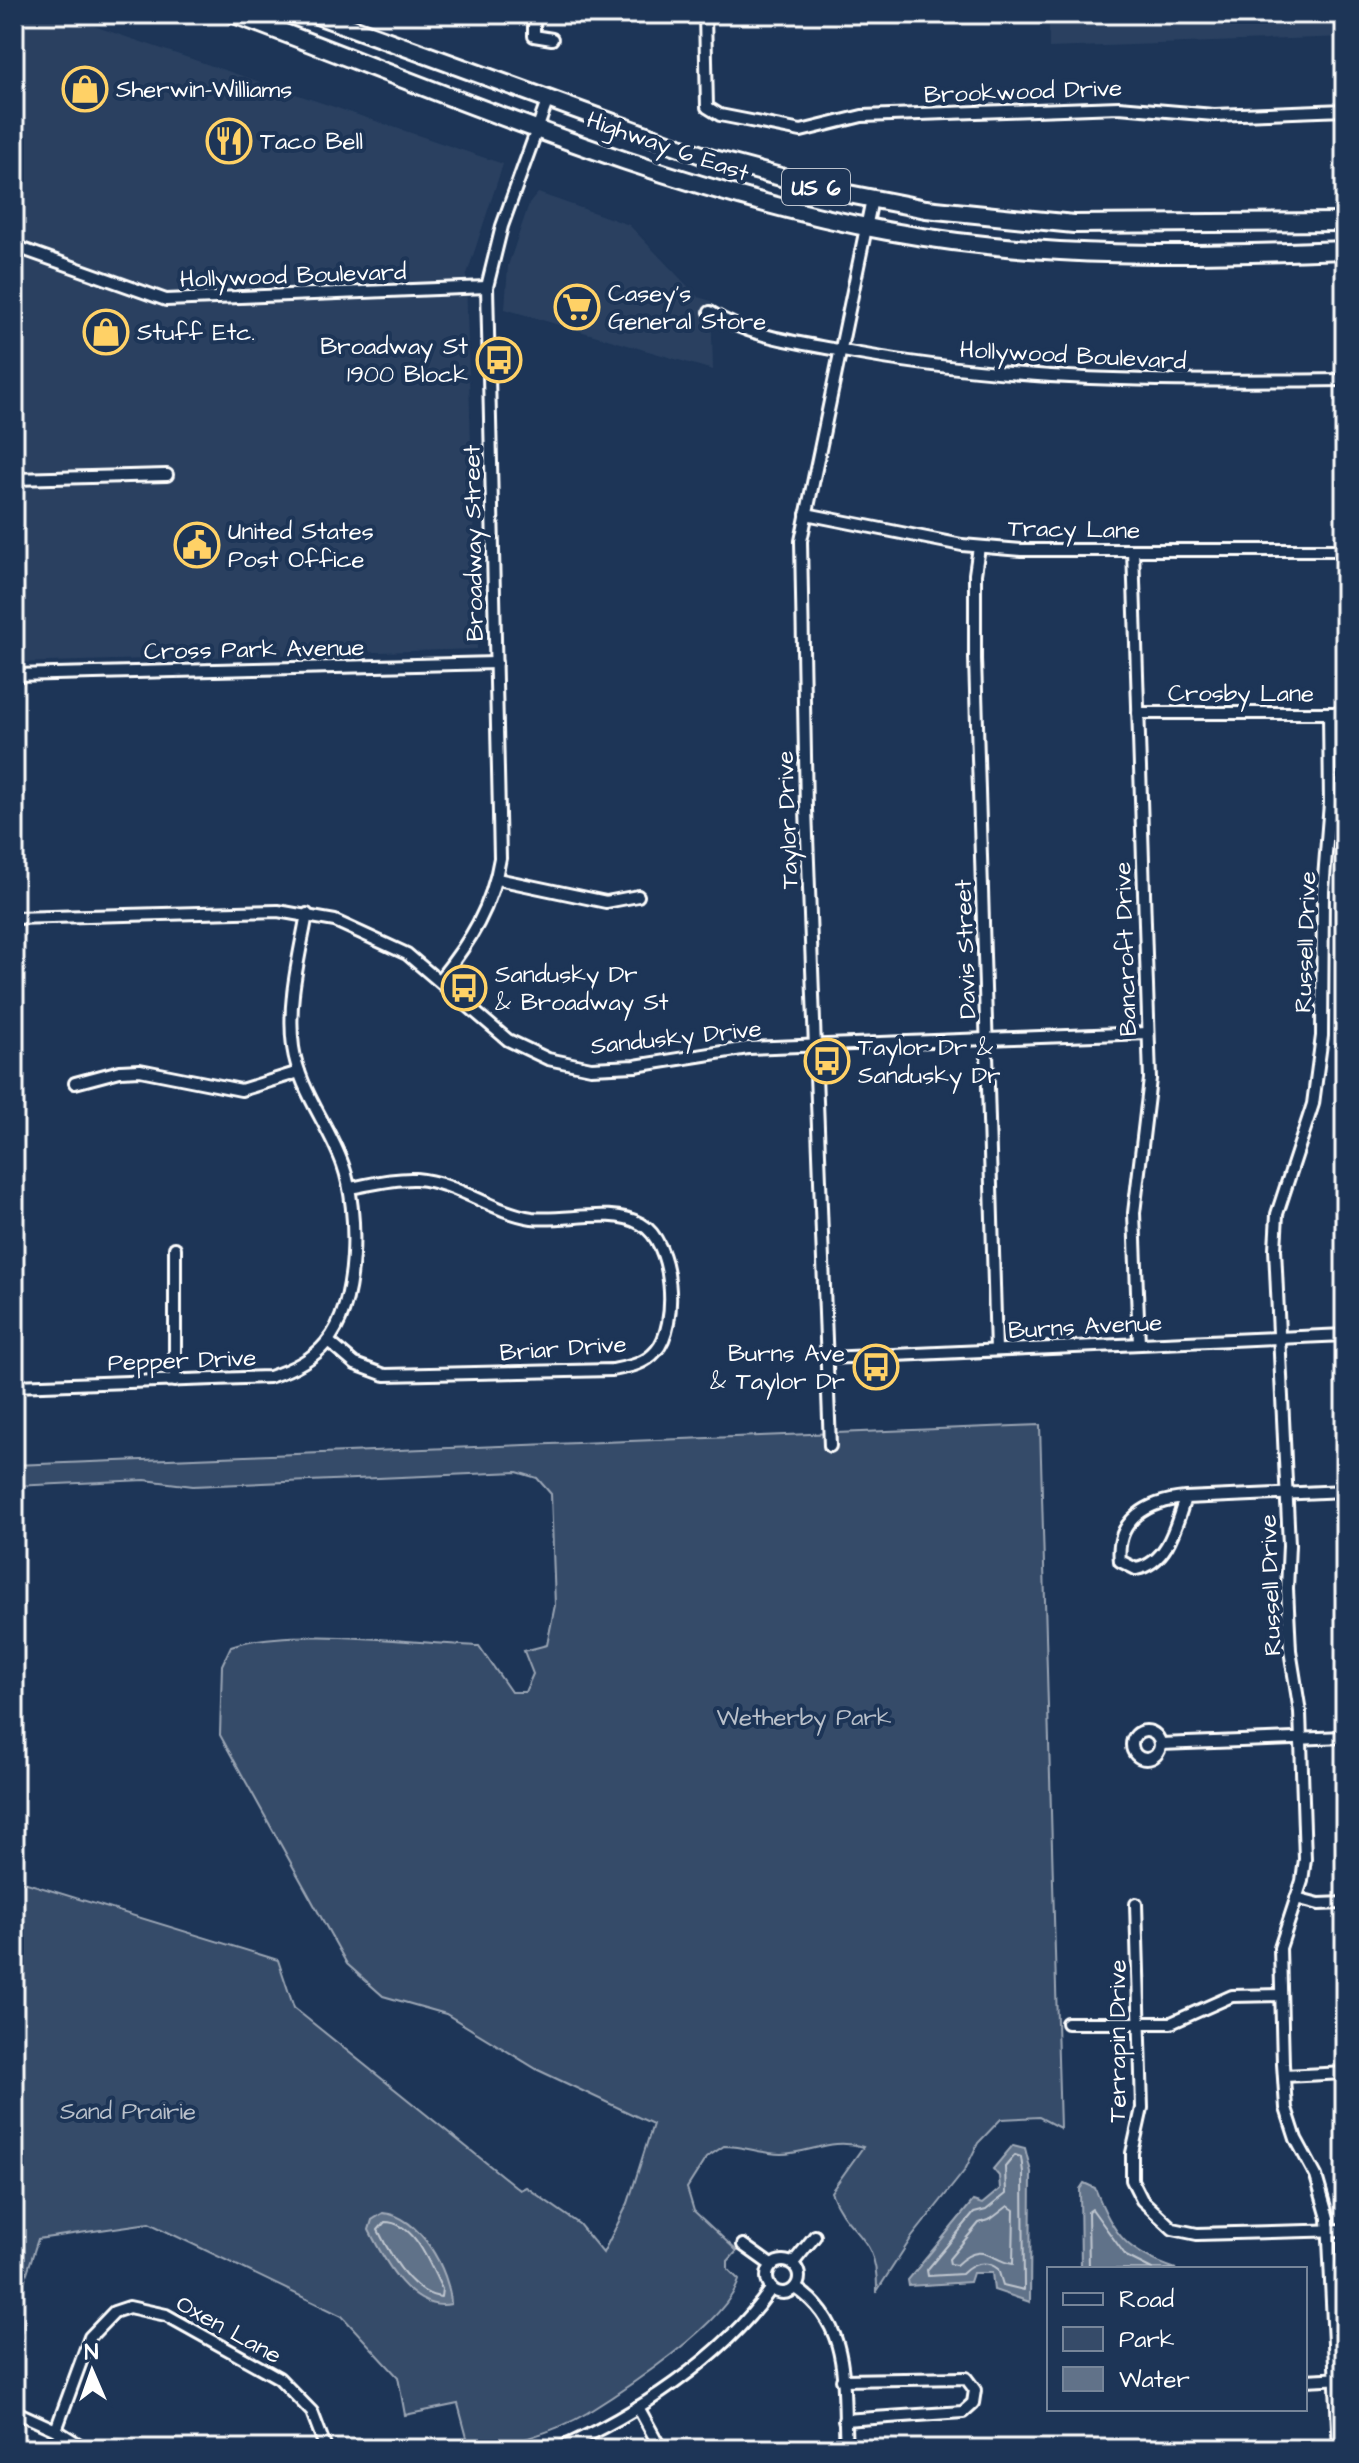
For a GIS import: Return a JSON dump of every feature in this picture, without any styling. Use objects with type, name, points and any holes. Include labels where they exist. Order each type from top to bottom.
[{"type":"main road","name":"Highway 6 East","points":[[234,14],[722,192],[866,226],[969,244],[1074,253],[1345,250]]},
{"type":"main road","name":"Highway 6 East","points":[[314,14],[710,158],[783,179],[872,199],[1010,219],[1074,224],[1345,222]]},
{"type":"street","points":[[534,14],[534,36],[552,39]]},
{"type":"street","name":"Brookwood Drive","points":[[705,14],[707,107],[720,115],[801,131],[862,116],[1119,107],[1214,115],[1345,110]]},
{"type":"street","name":"Broadway Street","points":[[440,979],[478,928],[497,879],[501,837],[487,287],[502,226],[548,99]]},
{"type":"street","name":"Taylor Drive","points":[[830,1446],[801,541],[872,199]]},
{"type":"street","name":"Hollywood Boulevard","points":[[14,246],[166,300],[487,287]]},
{"type":"street","name":"Hollywood Boulevard","points":[[710,312],[743,328],[839,350],[957,370],[1043,379],[1345,380]]},
{"type":"street","points":[[14,479],[167,475]]},
{"type":"street","name":"Tracy Lane","points":[[806,514],[979,547],[1345,550]]},
{"type":"street","name":"Davis Street","points":[[979,547],[974,630],[996,1350]]},
{"type":"street","name":"Bancroft Drive","points":[[1133,550],[1149,1094],[1134,1234],[1139,1344]]},
{"type":"street","name":"Cross Park Avenue","points":[[14,675],[496,663]]},
{"type":"street","name":"Crosby Lane","points":[[1138,713],[1345,713]]},
{"type":"street","name":"Russell Drive","points":[[1329,713],[1330,803],[1323,891],[1322,1036],[1313,1104],[1277,1214],[1290,1650],[1302,1739],[1305,1859],[1280,1948],[1286,2108],[1323,2195],[1329,2230],[1340,2378],[1339,2449]]},
{"type":"street","points":[[497,879],[606,902],[638,896]]},
{"type":"street","name":"Sandusky Drive","points":[[14,918],[255,911],[307,914],[335,921],[385,941],[440,979],[508,1040],[567,1065],[614,1069],[716,1050],[1148,1033]]},
{"type":"street","name":"Pepper Drive","points":[[14,1386],[269,1377],[302,1362],[328,1341],[345,1306],[350,1278],[353,1217],[343,1163],[299,1072],[293,1048],[292,998],[307,914]]},
{"type":"street","points":[[75,1083],[120,1071],[140,1070],[241,1090],[299,1072]]},
{"type":"street","name":"Briar Drive","points":[[328,1341],[362,1367],[404,1376],[628,1367],[647,1359],[666,1335],[666,1259],[654,1233],[635,1221],[530,1217],[419,1179],[350,1188]]},
{"type":"street","points":[[175,1248],[175,1381]]},
{"type":"street","name":"Burns Avenue","points":[[827,1358],[1345,1335]]},
{"type":"street","points":[[1185,1498],[1175,1531],[1155,1562],[1136,1569],[1120,1561],[1121,1539],[1143,1507],[1160,1500],[1185,1498],[1345,1491]]},
{"type":"street","points":[[1160,1744],[1345,1737]]},
{"type":"street","points":[[1296,1898],[1319,1904],[1345,1903]]},
{"type":"street","name":"Terrapin Drive","points":[[1136,1904],[1142,2108],[1132,2153],[1132,2180],[1157,2217],[1173,2229],[1197,2234],[1345,2230]]},
{"type":"street","points":[[1067,2023],[1141,2025],[1188,2018],[1216,2000],[1232,1996],[1281,1995]]},
{"type":"street","points":[[1284,2076],[1345,2073]]},
{"type":"street","points":[[793,2263],[815,2236]]},
{"type":"street","points":[[743,2245],[771,2265]]},
{"type":"street","points":[[777,2261],[793,2263],[799,2279],[796,2288],[788,2293],[771,2289],[766,2281],[771,2265],[777,2261]]},
{"type":"street","points":[[796,2288],[820,2305],[840,2341],[846,2449]]},
{"type":"street","points":[[558,2449],[638,2407],[674,2383],[749,2317],[771,2289]]},
{"type":"street","name":"Oxen Lane","points":[[56,2430],[90,2337],[106,2318],[129,2307],[166,2315],[279,2378],[312,2412],[326,2449]]},
{"type":"street","points":[[842,2380],[966,2378],[975,2390],[973,2403],[963,2412],[844,2420]]},
{"type":"street","points":[[1307,2380],[1340,2378]]},
{"type":"street","points":[[638,2407],[661,2449]]},
{"type":"street","points":[[14,2411],[56,2430],[86,2449]]},
{"type":"shaded area","points":[[14,14],[58,14],[503,164],[466,277],[477,649],[14,663]]},
{"type":"shaded area","points":[[1049,14],[1345,14],[1345,37],[1049,48]]},
{"type":"shaded area","points":[[538,193],[629,225],[698,297],[711,301],[713,370],[505,309],[508,266],[529,204]]},
{"type":"green space","points":[[1040,1425],[1060,2128],[1039,2117],[1001,2119],[978,2143],[965,2170],[912,2237],[877,2291],[873,2257],[831,2192],[863,2147],[841,2144],[781,2154],[724,2146],[706,2158],[687,2188],[694,2211],[737,2251],[728,2261],[728,2269],[739,2280],[730,2297],[696,2334],[673,2353],[587,2413],[561,2426],[498,2446],[470,2449],[458,2404],[405,2415],[398,2377],[342,2316],[149,2223],[38,2239],[20,2294],[24,2338],[14,2349],[14,1879],[278,1960],[294,2008],[520,2190],[526,2187],[579,2224],[603,2253],[628,2203],[653,2124],[538,2070],[446,2014],[383,1996],[347,1964],[220,1735],[222,1665],[231,1646],[255,1640],[317,1636],[479,1646],[511,1692],[525,1692],[533,1674],[524,1651],[547,1645],[555,1605],[551,1494],[537,1478],[517,1472],[193,1486],[145,1480],[14,1486],[14,1465]]},
{"type":"water","points":[[1013,2145],[1025,2148],[1031,2172],[1030,2302],[994,2290],[992,2273],[973,2273],[970,2282],[909,2286],[908,2280],[973,2201],[982,2204],[1000,2189],[999,2176],[993,2169]]},
{"type":"water","points":[[1084,2183],[1095,2188],[1109,2219],[1124,2240],[1145,2256],[1170,2267],[1081,2267],[1080,2189]]},
{"type":"water","points":[[383,2213],[409,2223],[430,2247],[445,2276],[451,2304],[437,2305],[424,2300],[401,2282],[391,2269],[369,2230],[372,2220]]},
{"type":"place","name":"Sherwin-Williams","points":[[85,89]]},
{"type":"place","name":"Taco Bell","points":[[229,141]]},
{"type":"place","name":"Casey's General Store","points":[[577,307]]},
{"type":"place","name":"Stuff Etc.","points":[[106,332]]},
{"type":"place","name":"Broadway St 1900 Block","points":[[499,360]]},
{"type":"place","name":"United States Post Office","points":[[197,545]]},
{"type":"place","name":"Sandusky Dr & Broadway St","points":[[464,988]]},
{"type":"place","name":"Taylor Dr & Sandusky Dr","points":[[827,1061]]},
{"type":"place","name":"Burns Ave & Taylor Dr","points":[[876,1367]]},
{"type":"park label","name":"Wetherby Park","points":[[804,1717]]},
{"type":"park label","name":"Sand Prairie","points":[[128,2111]]}]
